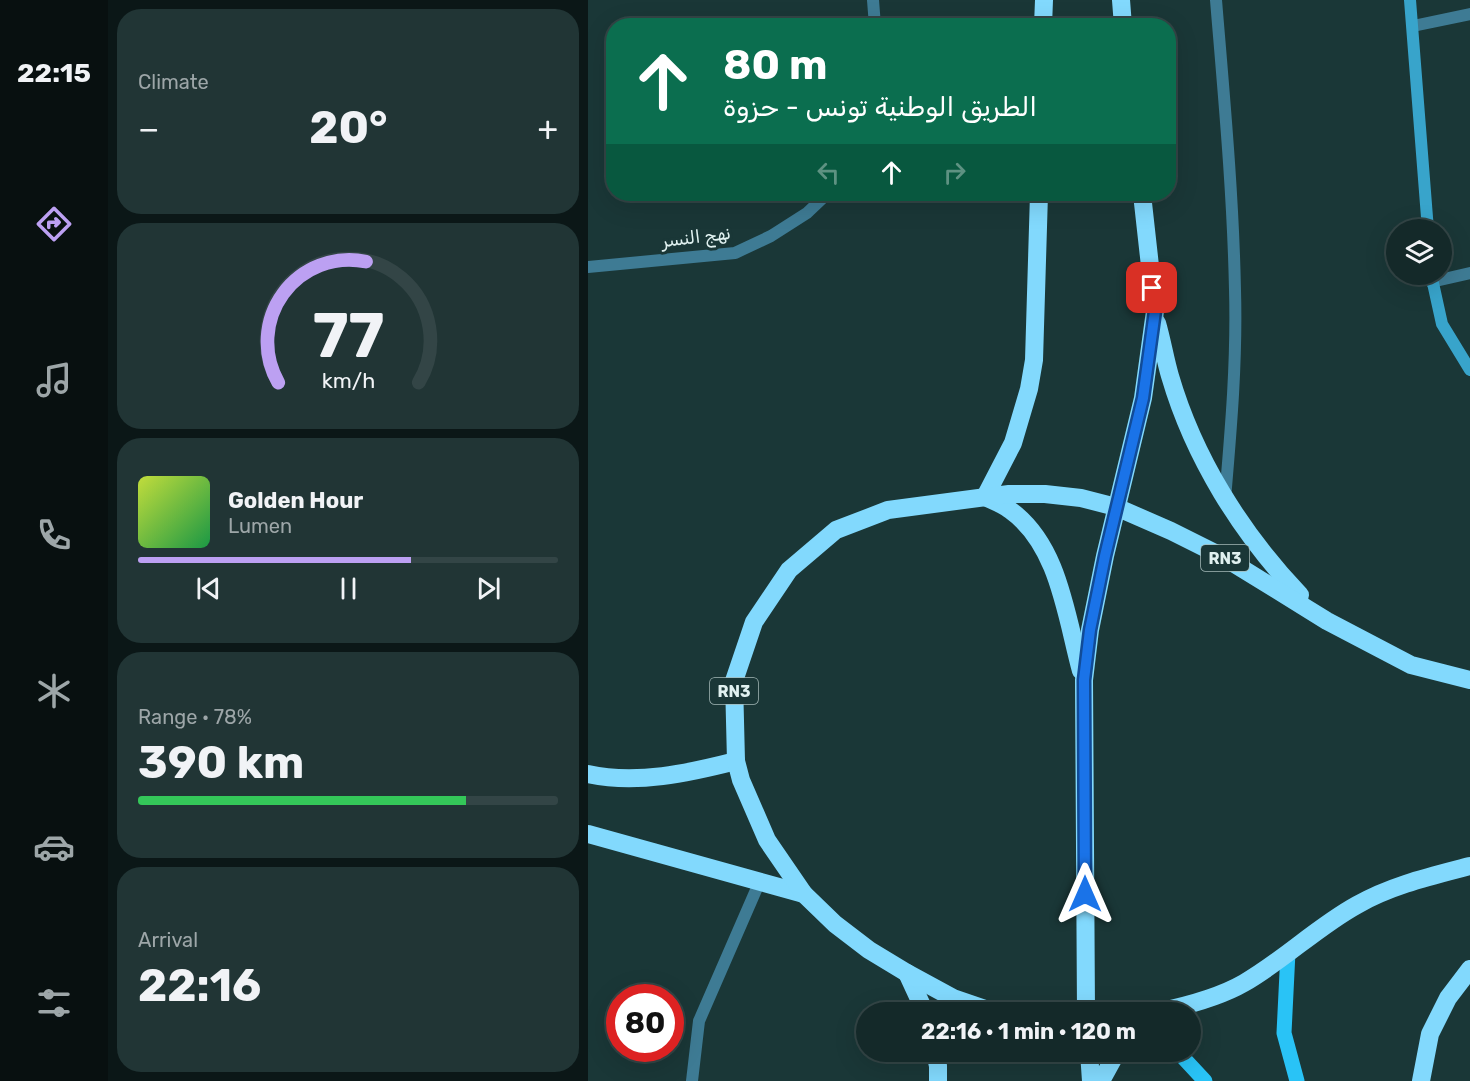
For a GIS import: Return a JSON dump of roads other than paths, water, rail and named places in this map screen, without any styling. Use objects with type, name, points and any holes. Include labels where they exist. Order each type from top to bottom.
[{"type":"highway","points":[[1043,18],[1044,0]]},
{"type":"highway","points":[[1121,0],[1122,18]]},
{"type":"highway","points":[[1039,201],[1034,360],[1029,389],[1013,443],[985,497],[1009,509],[1027,525],[1042,545],[1054,567],[1084,680]]},
{"type":"highway","points":[[1143,201],[1155,311],[1170,377],[1194,440],[1225,500],[1251,537],[1278,572],[1327,621]]},
{"type":"highway","points":[[1086,1002],[1084,680],[1090,630],[1116,507],[1143,398],[1155,311]]},
{"type":"highway","name":"RN3","points":[[965,1002],[953,998],[869,950],[835,924],[804,894],[767,840],[741,780],[736,761],[734,681],[754,622],[789,570],[836,530],[888,510],[985,497],[1045,494],[1081,498],[1116,507],[1225,558],[1327,621],[1411,665],[1470,680]]},
{"type":"highway","points":[[588,774],[606,778],[649,777],[698,771],[736,761]]},
{"type":"highway","name":"RN3","points":[[588,834],[804,894]]},
{"type":"highway","points":[[1197,1002],[1243,984],[1322,926],[1359,904],[1398,886],[1470,866]]},
{"type":"highway","points":[[1421,1081],[1430,1034],[1448,998],[1470,969]]},
{"type":"highway","points":[[907,973],[920,1002]]},
{"type":"highway","points":[[936,1062],[938,1081]]},
{"type":"highway","points":[[1090,1062],[1091,1081]]},
{"type":"highway","points":[[1101,1081],[1111,1062]]},
{"type":"main road","points":[[1288,952],[1284,1033],[1297,1081]]},
{"type":"main road","points":[[1187,1062],[1205,1081]]},
{"type":"street","points":[[873,0],[874,18]]},
{"type":"street","points":[[1216,0],[1236,292],[1233,397],[1225,500]]},
{"type":"street","points":[[1410,0],[1427,219]]},
{"type":"street","points":[[1413,26],[1470,14]]},
{"type":"street","name":"نهج النسر","points":[[588,267],[735,253],[771,236],[807,213],[820,201]]},
{"type":"street","points":[[1452,275],[1470,273]]},
{"type":"street","points":[[1433,285],[1442,324],[1470,370]]},
{"type":"street","points":[[692,1081],[699,1021],[760,881]]}]
